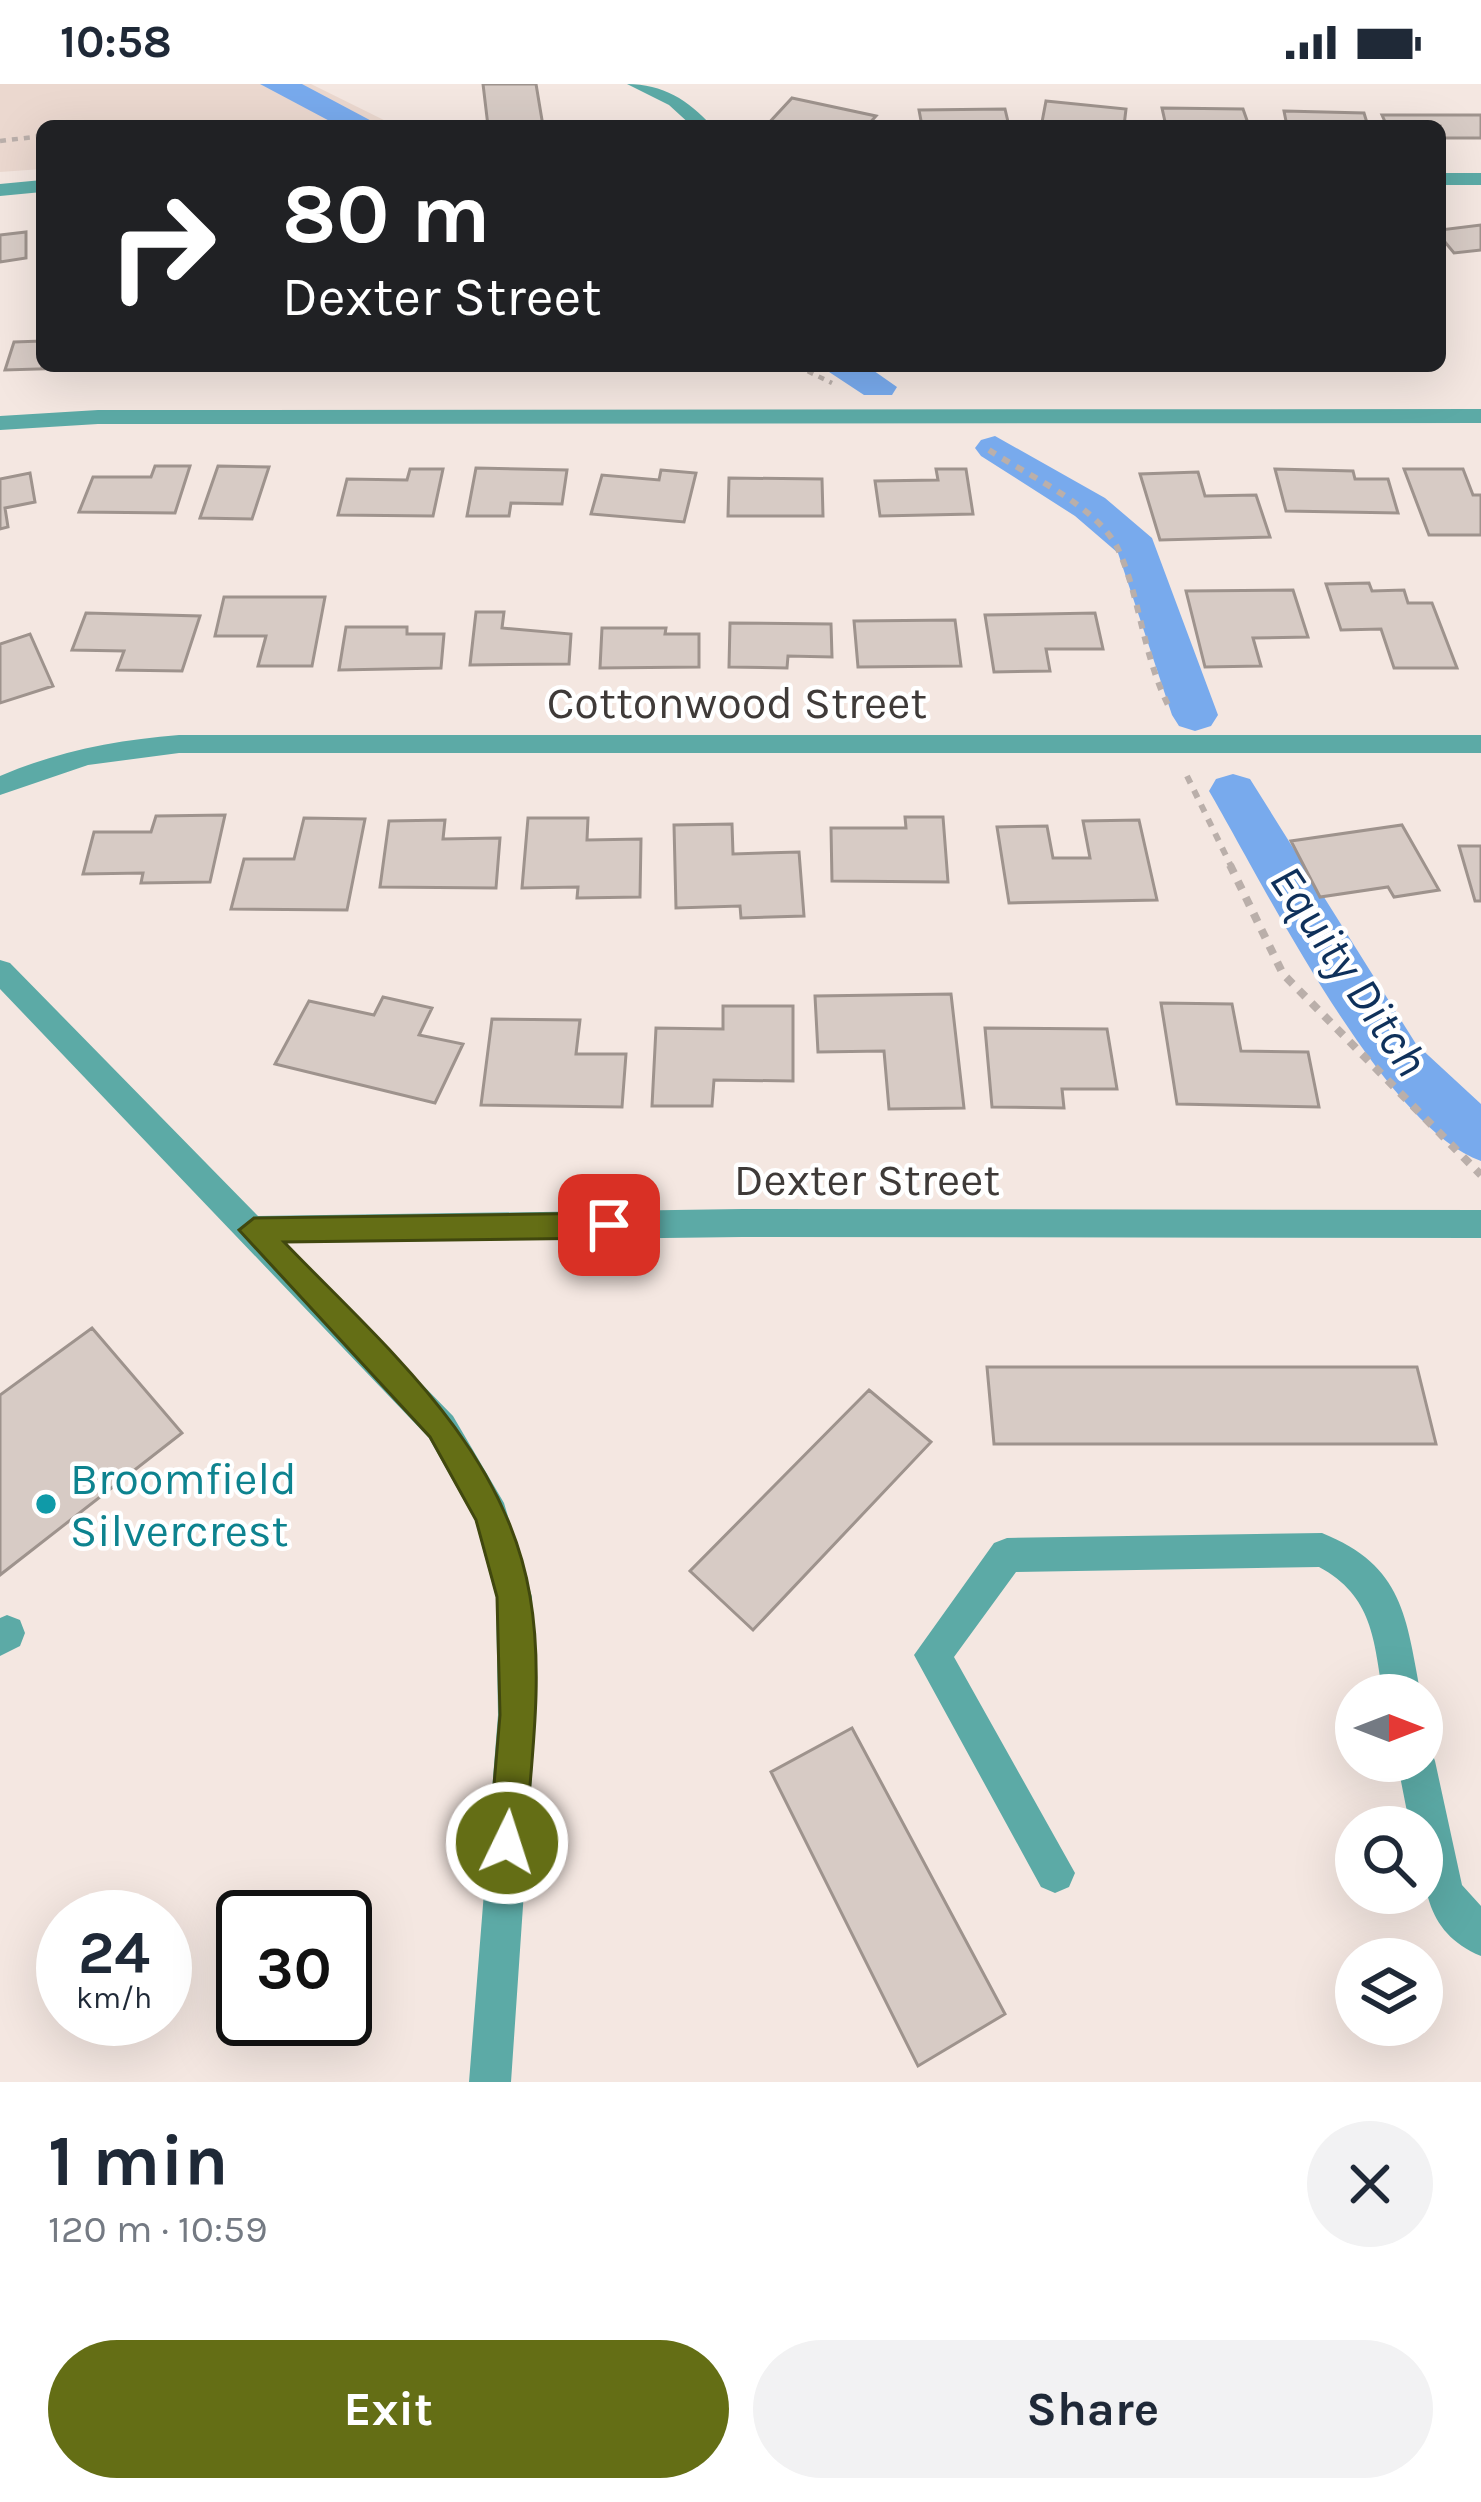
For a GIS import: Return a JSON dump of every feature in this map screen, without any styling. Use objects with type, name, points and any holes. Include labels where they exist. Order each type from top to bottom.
[{"type":"street","points":[[636,84],[675,101],[696,120]]},
{"type":"street","points":[[1446,178],[1481,178]]},
{"type":"street","points":[[0,190],[36,187]]},
{"type":"street","points":[[0,423],[98,417],[1481,416]]},
{"type":"street","name":"Cottonwood Street","points":[[0,786],[91,753],[179,744],[1481,744]]},
{"type":"street","points":[[0,971],[441,1427],[491,1515],[514,1597],[517,1715],[490,2082]]},
{"type":"street","name":"Dexter Street","points":[[254,1230],[742,1223],[1481,1224]]},
{"type":"street","points":[[1055,1873],[933,1655],[1007,1555],[1322,1550],[1361,1568],[1381,1596],[1398,1674]]},
{"type":"street","points":[[1420,1782],[1444,1895],[1481,1936]]},
{"type":"path","points":[[0,141],[36,137]]},
{"type":"shaded area","points":[[0,84],[311,84],[384,120],[36,120],[36,169],[0,172]]},
{"type":"building","points":[[483,84],[536,84],[542,120],[487,120]]},
{"type":"building","points":[[792,98],[876,116],[872,120],[772,120]]},
{"type":"building","points":[[1046,101],[1126,109],[1125,120],[1042,120]]},
{"type":"building","points":[[1162,108],[1243,109],[1247,120],[1165,120]]},
{"type":"building","points":[[1005,109],[1008,120],[921,120],[919,110]]},
{"type":"building","points":[[1284,111],[1364,113],[1366,120],[1286,120]]},
{"type":"building","points":[[1382,115],[1481,115],[1481,138],[1446,138],[1446,120],[1384,120]]},
{"type":"building","points":[[1481,225],[1481,250],[1454,253],[1446,243],[1446,229]]},
{"type":"building","points":[[26,232],[26,258],[0,262],[0,235]]},
{"type":"building","points":[[36,341],[36,369],[5,370],[14,342]]},
{"type":"building","points":[[155,466],[190,466],[175,513],[79,512],[93,477],[151,477]]},
{"type":"building","points":[[218,466],[269,467],[252,519],[200,518]]},
{"type":"building","points":[[476,468],[567,470],[562,504],[511,503],[509,516],[467,516]]},
{"type":"building","points":[[410,469],[443,469],[433,516],[338,515],[347,479],[407,480]]},
{"type":"building","points":[[936,469],[966,469],[973,514],[880,516],[875,481],[938,480]]},
{"type":"building","points":[[1275,469],[1353,471],[1355,479],[1388,479],[1398,513],[1286,511]]},
{"type":"building","points":[[1404,469],[1463,469],[1473,495],[1481,495],[1481,535],[1429,535]]},
{"type":"building","points":[[661,470],[696,473],[684,522],[591,514],[602,475],[659,480]]},
{"type":"building","points":[[1198,472],[1205,496],[1256,495],[1270,537],[1160,540],[1140,474]]},
{"type":"building","points":[[30,473],[35,502],[5,508],[8,527],[0,529],[0,479]]},
{"type":"building","points":[[729,478],[822,479],[823,516],[728,516]]},
{"type":"building","points":[[1369,583],[1372,591],[1404,590],[1408,603],[1432,603],[1457,668],[1394,668],[1381,629],[1341,630],[1326,584]]},
{"type":"building","points":[[1293,590],[1308,637],[1253,638],[1261,666],[1205,667],[1186,591]]},
{"type":"building","points":[[224,597],[325,597],[312,666],[258,666],[266,636],[215,636]]},
{"type":"building","points":[[476,612],[504,612],[502,628],[571,634],[569,664],[470,665]]},
{"type":"building","points":[[86,613],[200,616],[182,671],[117,670],[124,651],[72,650]]},
{"type":"building","points":[[1095,613],[1103,649],[1046,649],[1050,671],[994,672],[985,615]]},
{"type":"building","points":[[955,620],[961,666],[858,667],[854,621]]},
{"type":"building","points":[[730,623],[831,624],[832,657],[788,656],[787,668],[729,667]]},
{"type":"building","points":[[346,627],[407,627],[407,634],[444,634],[441,668],[339,670]]},
{"type":"building","points":[[602,628],[666,628],[665,634],[699,634],[699,667],[600,668]]},
{"type":"building","points":[[30,634],[53,686],[0,703],[0,644]]},
{"type":"building","points":[[225,815],[210,882],[141,883],[143,873],[83,874],[94,832],[151,832],[156,816]]},
{"type":"building","points":[[905,817],[943,817],[948,882],[832,881],[831,828],[906,828]]},
{"type":"building","points":[[304,818],[365,819],[347,910],[231,909],[244,859],[294,859]]},
{"type":"building","points":[[528,818],[588,818],[587,840],[641,839],[640,897],[577,898],[578,887],[522,888]]},
{"type":"building","points":[[445,820],[443,839],[500,838],[496,888],[380,887],[389,821]]},
{"type":"building","points":[[1139,820],[1157,900],[1009,903],[997,827],[1047,826],[1053,858],[1090,858],[1083,821]]},
{"type":"building","points":[[732,824],[733,854],[799,852],[804,916],[741,918],[740,906],[676,908],[674,825]]},
{"type":"building","points":[[1402,825],[1439,890],[1394,897],[1388,887],[1320,897],[1291,841]]},
{"type":"building","points":[[1459,846],[1481,846],[1481,901],[1475,901]]},
{"type":"building","points":[[951,994],[964,1108],[889,1109],[884,1051],[818,1052],[815,996]]},
{"type":"building","points":[[383,997],[432,1008],[419,1035],[463,1044],[435,1103],[275,1064],[309,1001],[374,1015]]},
{"type":"building","points":[[1161,1003],[1232,1004],[1241,1051],[1308,1052],[1319,1107],[1177,1104]]},
{"type":"building","points":[[723,1006],[793,1006],[793,1081],[714,1080],[712,1106],[652,1106],[656,1028],[723,1029]]},
{"type":"building","points":[[492,1019],[580,1020],[576,1054],[626,1054],[622,1107],[481,1105]]},
{"type":"building","points":[[985,1028],[1107,1029],[1117,1089],[1062,1089],[1064,1108],[992,1107]]},
{"type":"building","name":"Broomfield Silvercrest","points":[[92,1328],[182,1433],[0,1575],[0,1395]]},
{"type":"building","points":[[987,1367],[1417,1367],[1436,1444],[994,1444]]},
{"type":"building","points":[[869,1390],[931,1442],[753,1630],[690,1571]]},
{"type":"building","points":[[852,1728],[1005,2014],[918,2066],[771,1772]]},
{"type":"waterway","name":"Equity Ditch","points":[[276,84],[352,120]]},
{"type":"waterway","name":"Equity Ditch","points":[[850,372],[878,387]]},
{"type":"waterway","name":"Equity Ditch","points":[[995,448],[1090,507],[1137,547],[1195,715]]},
{"type":"waterway","name":"Equity Ditch","points":[[1233,791],[1397,1059],[1481,1138]]},
{"type":"place","name":"Broomfield Silvercrest","points":[[46,1504]]},
{"type":"route","points":[[507,1843],[517,1715],[514,1597],[491,1515],[441,1427],[254,1230],[609,1225]]}]
